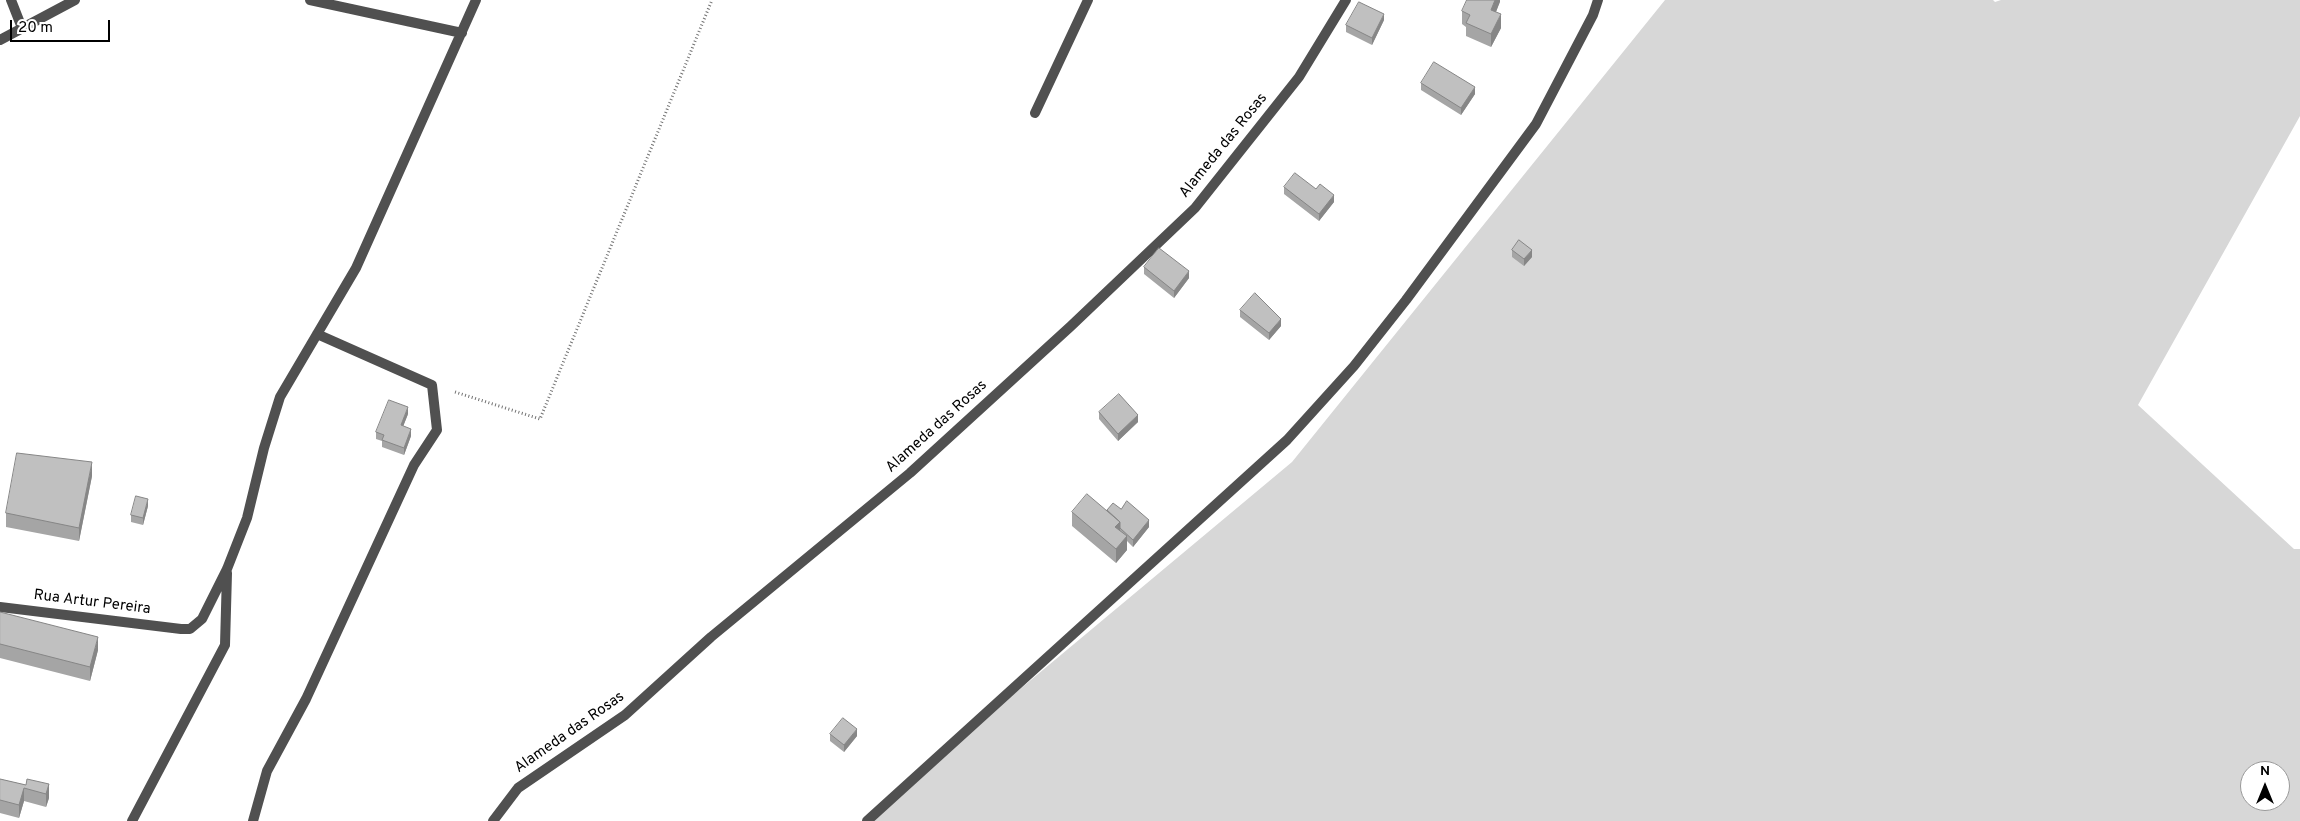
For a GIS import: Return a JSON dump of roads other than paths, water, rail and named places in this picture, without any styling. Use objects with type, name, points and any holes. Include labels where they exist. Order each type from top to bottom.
[{"type":"street","points":[[11,0],[22,28]]},
{"type":"street","points":[[0,40],[75,0]]},
{"type":"street","points":[[310,0],[462,33]]},
{"type":"street","points":[[132,821],[225,645],[228,569],[247,518],[264,448],[280,397],[356,268],[476,0]]},
{"type":"street","points":[[1035,113],[1088,0]]},
{"type":"street","name":"Alameda das Rosas","points":[[493,821],[518,788],[625,715],[711,637],[910,472],[1071,326],[1195,208],[1299,77],[1346,0]]},
{"type":"street","points":[[867,821],[1287,440],[1354,366],[1406,300],[1536,124],[1593,15],[1598,0]]},
{"type":"street","points":[[253,821],[267,771],[306,699],[414,465],[436,430],[432,385],[317,334]]},
{"type":"street","name":"Rua Artur Pereira","points":[[0,607],[190,629],[202,619],[228,569]]}]
